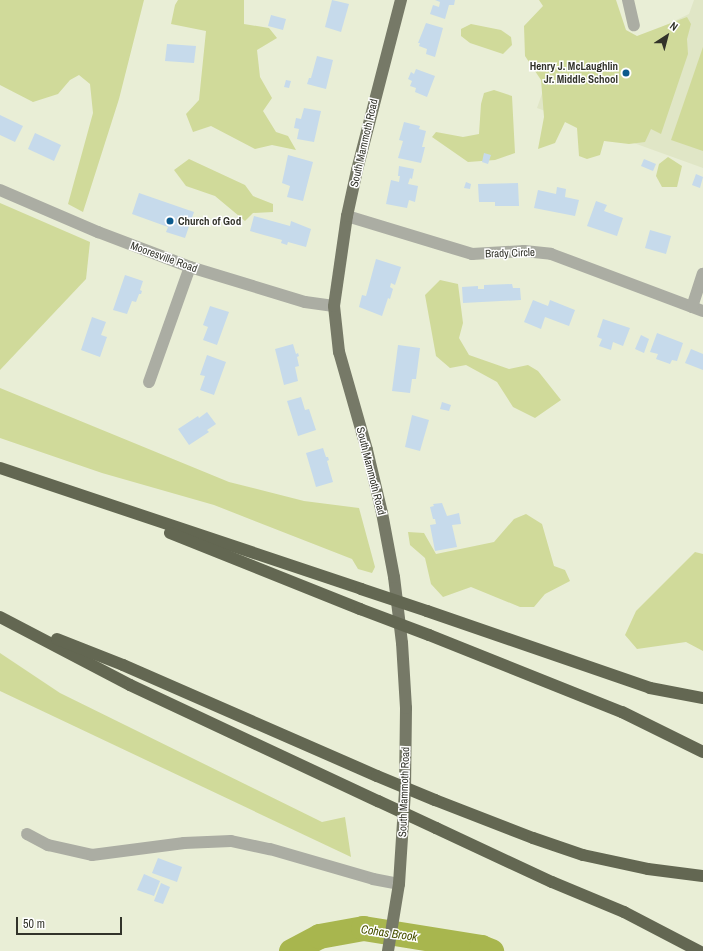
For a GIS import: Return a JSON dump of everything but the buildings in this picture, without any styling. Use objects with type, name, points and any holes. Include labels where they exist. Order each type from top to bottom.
[{"type":"highway","points":[[0,468],[427,611],[650,688],[703,698]]},
{"type":"highway","points":[[52,486],[622,712],[703,752]]},
{"type":"highway","points":[[0,617],[123,665],[377,776],[534,838],[583,855],[648,869],[703,876]]},
{"type":"highway","points":[[0,617],[130,685],[552,882],[624,912],[699,951]]},
{"type":"main road","name":"South Mammoth Road","points":[[388,951],[399,884],[405,790],[406,708],[402,643],[394,577],[382,513],[367,450],[339,352],[334,306],[347,216],[368,121],[401,0]]},
{"type":"street","points":[[628,0],[634,25]]},
{"type":"street","name":"Mooresville Road","points":[[0,190],[90,229],[190,267],[304,302],[334,306]]},
{"type":"street","name":"Brady Circle","points":[[347,216],[472,254],[524,251],[551,254],[697,309],[703,274]]},
{"type":"street","points":[[149,382],[190,267]]},
{"type":"street","points":[[27,834],[48,845],[92,855],[184,843],[231,841],[270,849],[373,879],[399,884]]},
{"type":"shaded area","name":"Henry J. McLaughlin Jr. Middle School","points":[[694,0],[703,0],[703,168],[537,108],[570,14],[637,39],[689,14]]},
{"type":"green space","points":[[0,0],[144,0],[119,99],[83,212],[68,204],[93,113],[90,84],[79,75],[70,80],[58,94],[33,102],[0,85]]},
{"type":"green space","points":[[178,0],[244,0],[244,24],[269,28],[277,38],[257,50],[260,77],[272,98],[263,111],[276,132],[288,136],[296,150],[272,145],[255,149],[211,126],[193,132],[186,114],[199,100],[206,31],[171,24],[175,5]]},
{"type":"green space","name":"Henry J. McLaughlin Jr. Middle School","points":[[539,0],[616,0],[626,30],[637,36],[687,17],[691,24],[687,39],[688,54],[661,134],[651,129],[645,142],[629,144],[604,141],[600,155],[587,159],[579,156],[577,128],[565,122],[555,143],[538,149],[544,117],[541,80],[525,56],[524,26],[543,6]]},
{"type":"green space","points":[[471,24],[501,30],[511,37],[512,45],[503,54],[470,43],[461,36],[461,29]]},
{"type":"green space","points":[[703,47],[703,151],[671,140]]},
{"type":"green space","points":[[494,90],[512,96],[515,153],[495,160],[468,162],[432,137],[436,132],[463,137],[479,134],[481,104],[484,93]]},
{"type":"green space","points":[[668,157],[682,166],[677,187],[662,187],[656,176],[659,164]]},
{"type":"green space","points":[[189,159],[245,185],[253,196],[273,204],[273,212],[253,213],[245,221],[215,196],[186,186],[174,170]]},
{"type":"green space","points":[[0,203],[90,242],[86,279],[0,370]]},
{"type":"green space","points":[[440,280],[458,284],[463,323],[459,338],[469,355],[509,369],[528,365],[538,371],[561,400],[535,418],[513,407],[497,382],[466,365],[450,368],[436,356],[425,295]]},
{"type":"green space","points":[[0,388],[229,482],[304,501],[359,508],[375,567],[372,573],[358,569],[352,559],[214,505],[102,473],[0,438]]},
{"type":"green space","points":[[526,514],[542,524],[554,566],[565,570],[570,581],[545,594],[534,607],[520,607],[471,587],[443,597],[431,584],[425,558],[410,545],[408,532],[424,533],[436,554],[494,542],[514,519]]},
{"type":"green space","points":[[695,552],[703,554],[703,651],[686,642],[637,649],[625,635],[636,611]]},
{"type":"green space","points":[[0,653],[60,693],[322,822],[345,817],[351,857],[0,691]]},
{"type":"waterway","name":"Cohas Brook","points":[[291,951],[319,936],[363,928],[481,947],[491,951]]},
{"type":"place","name":"Henry J. McLaughlin Jr. Middle School","points":[[626,73]]},
{"type":"place","name":"Church of God","points":[[170,221]]}]
